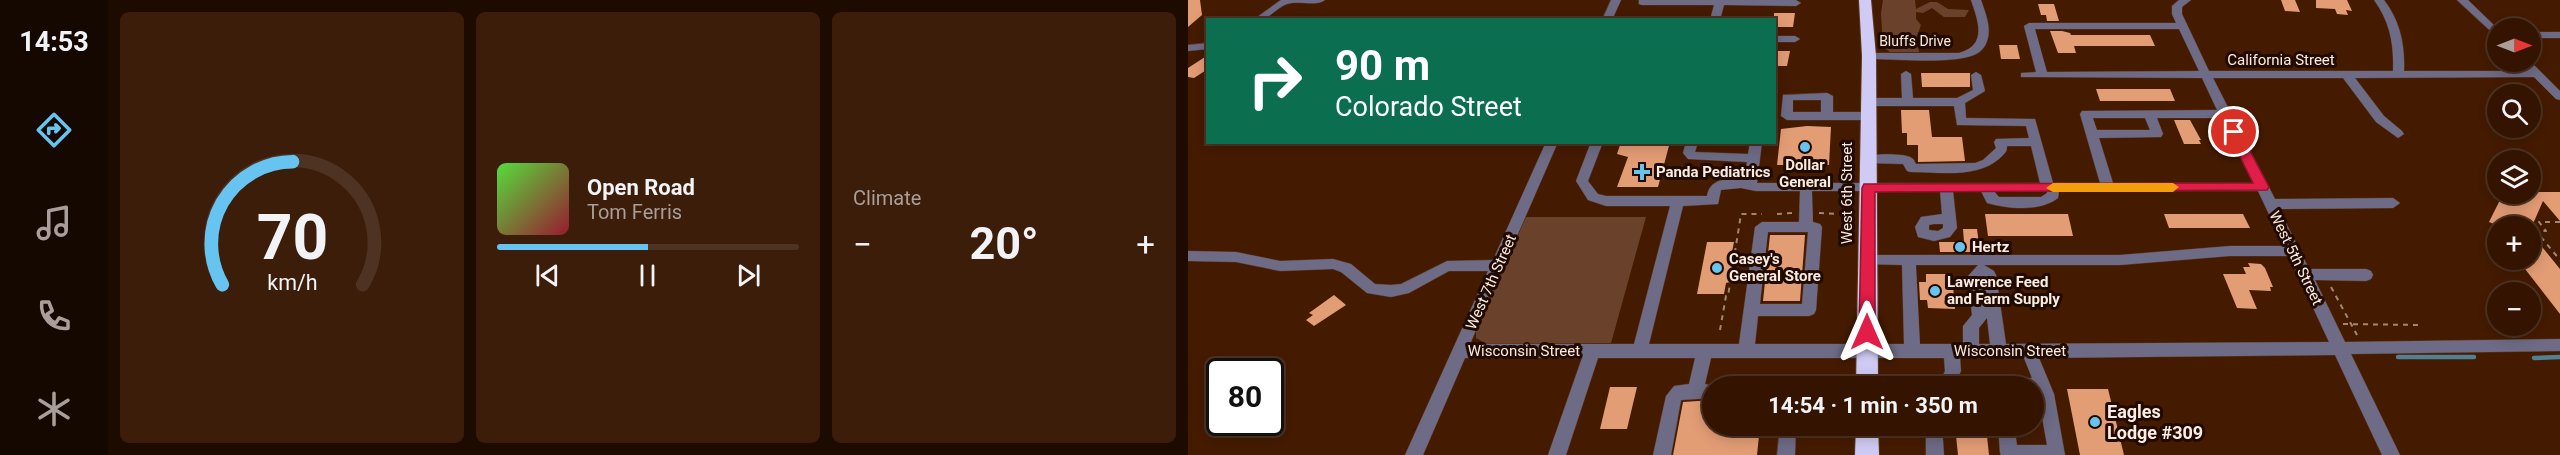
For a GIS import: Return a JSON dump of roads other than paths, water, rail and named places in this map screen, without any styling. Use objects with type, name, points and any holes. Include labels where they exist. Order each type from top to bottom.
[{"type":"highway","name":"West 6th Street","points":[[1867,376],[1868,3]]},
{"type":"highway","points":[[1867,436],[1867,455]]},
{"type":"street","points":[[1261,18],[1286,1],[1320,0]]},
{"type":"street","points":[[1608,18],[1616,0]]},
{"type":"street","name":"Bluffs Drive","points":[[1869,56],[1959,56],[1972,53],[1982,46],[1984,38],[1976,0]]},
{"type":"street","name":"West 5th Street","points":[[2186,0],[2179,3],[2176,9],[2183,26],[2391,455]]},
{"type":"street","points":[[2379,0],[2390,15],[2398,37],[2398,74]]},
{"type":"street","points":[[2462,0],[2487,24]]},
{"type":"street","points":[[1716,18],[1723,1]]},
{"type":"street","points":[[1642,2],[1796,3]]},
{"type":"street","points":[[2042,75],[2029,26],[2183,26]]},
{"type":"street","points":[[2541,35],[2560,35]]},
{"type":"street","points":[[1776,39],[1795,39]]},
{"type":"street","points":[[1188,48],[1206,46]]},
{"type":"street","points":[[1906,74],[1908,102]]},
{"type":"street","points":[[2537,74],[2560,97]]},
{"type":"street","name":"California Street","points":[[2025,75],[2537,74]]},
{"type":"street","points":[[1827,116],[1908,102],[1959,102],[1979,91],[1976,75]]},
{"type":"street","points":[[2347,75],[2380,119],[2398,134]]},
{"type":"street","points":[[1596,144],[1582,181],[1593,197],[1606,201],[1713,201],[1718,186],[1749,185],[1756,188],[1985,188],[1992,200],[1999,202],[2044,202],[2053,195],[2031,122],[1961,122],[1959,102]]},
{"type":"street","points":[[2108,187],[2086,114],[2225,114]]},
{"type":"street","points":[[2091,134],[2157,134],[2150,114]]},
{"type":"street","points":[[1868,159],[1906,160],[1910,163],[1911,168],[1976,167],[1987,163],[2002,149],[2000,142],[2036,142]]},
{"type":"street","name":"West 7th Street","points":[[1414,455],[1551,144]]},
{"type":"street","points":[[1691,144],[1689,153],[1692,156],[1754,158]]},
{"type":"street","points":[[1749,185],[1756,144]]},
{"type":"street","points":[[2051,188],[2262,187]]},
{"type":"street","points":[[1806,188],[1806,227]]},
{"type":"street","points":[[1946,188],[1949,219]]},
{"type":"street","points":[[1640,351],[1678,201]]},
{"type":"street","points":[[2271,204],[2393,203]]},
{"type":"street","points":[[1746,351],[1751,310],[1762,227],[1815,227],[1809,310],[1751,310]]},
{"type":"street","points":[[1868,260],[2120,260],[2230,251],[2294,251]]},
{"type":"street","points":[[1188,256],[1236,257],[1280,266],[1333,264],[1346,268],[1372,289],[1391,291],[1404,289],[1447,266],[1498,265]]},
{"type":"street","points":[[1909,260],[1912,351]]},
{"type":"street","points":[[1971,351],[1971,326],[1980,318],[1975,276],[1981,270],[1989,275],[1999,351]]},
{"type":"street","points":[[2305,274],[2366,275]]},
{"type":"street","name":"Wisconsin Street","points":[[1460,351],[2029,351],[2560,345]]},
{"type":"street","points":[[1557,455],[1592,351]]},
{"type":"street","points":[[1696,391],[1704,351]]},
{"type":"street","points":[[1950,376],[1953,371],[1952,351]]},
{"type":"street","points":[[2029,351],[2039,376]]},
{"type":"street","points":[[2007,436],[2009,453],[2057,453],[2044,390]]},
{"type":"street","points":[[1662,455],[1674,396],[1680,391],[1702,391]]},
{"type":"street","points":[[1786,455],[1787,436]]},
{"type":"street","points":[[1934,436],[1935,455]]},
{"type":"waterway","points":[[2398,357],[2474,357]]},
{"type":"waterway","points":[[2534,358],[2560,357]]},
{"type":"place","name":"Dollar General","points":[[1805,147]]},
{"type":"place","name":"Panda Pediatrics","points":[[1642,172]]},
{"type":"place","name":"Hertz","points":[[1960,247]]},
{"type":"place","name":"Casey's General Store","points":[[1717,268]]},
{"type":"place","name":"Lawrence Feed and Farm Supply","points":[[1935,291]]},
{"type":"place","name":"Eagles Lodge #309","points":[[2095,422]]}]
